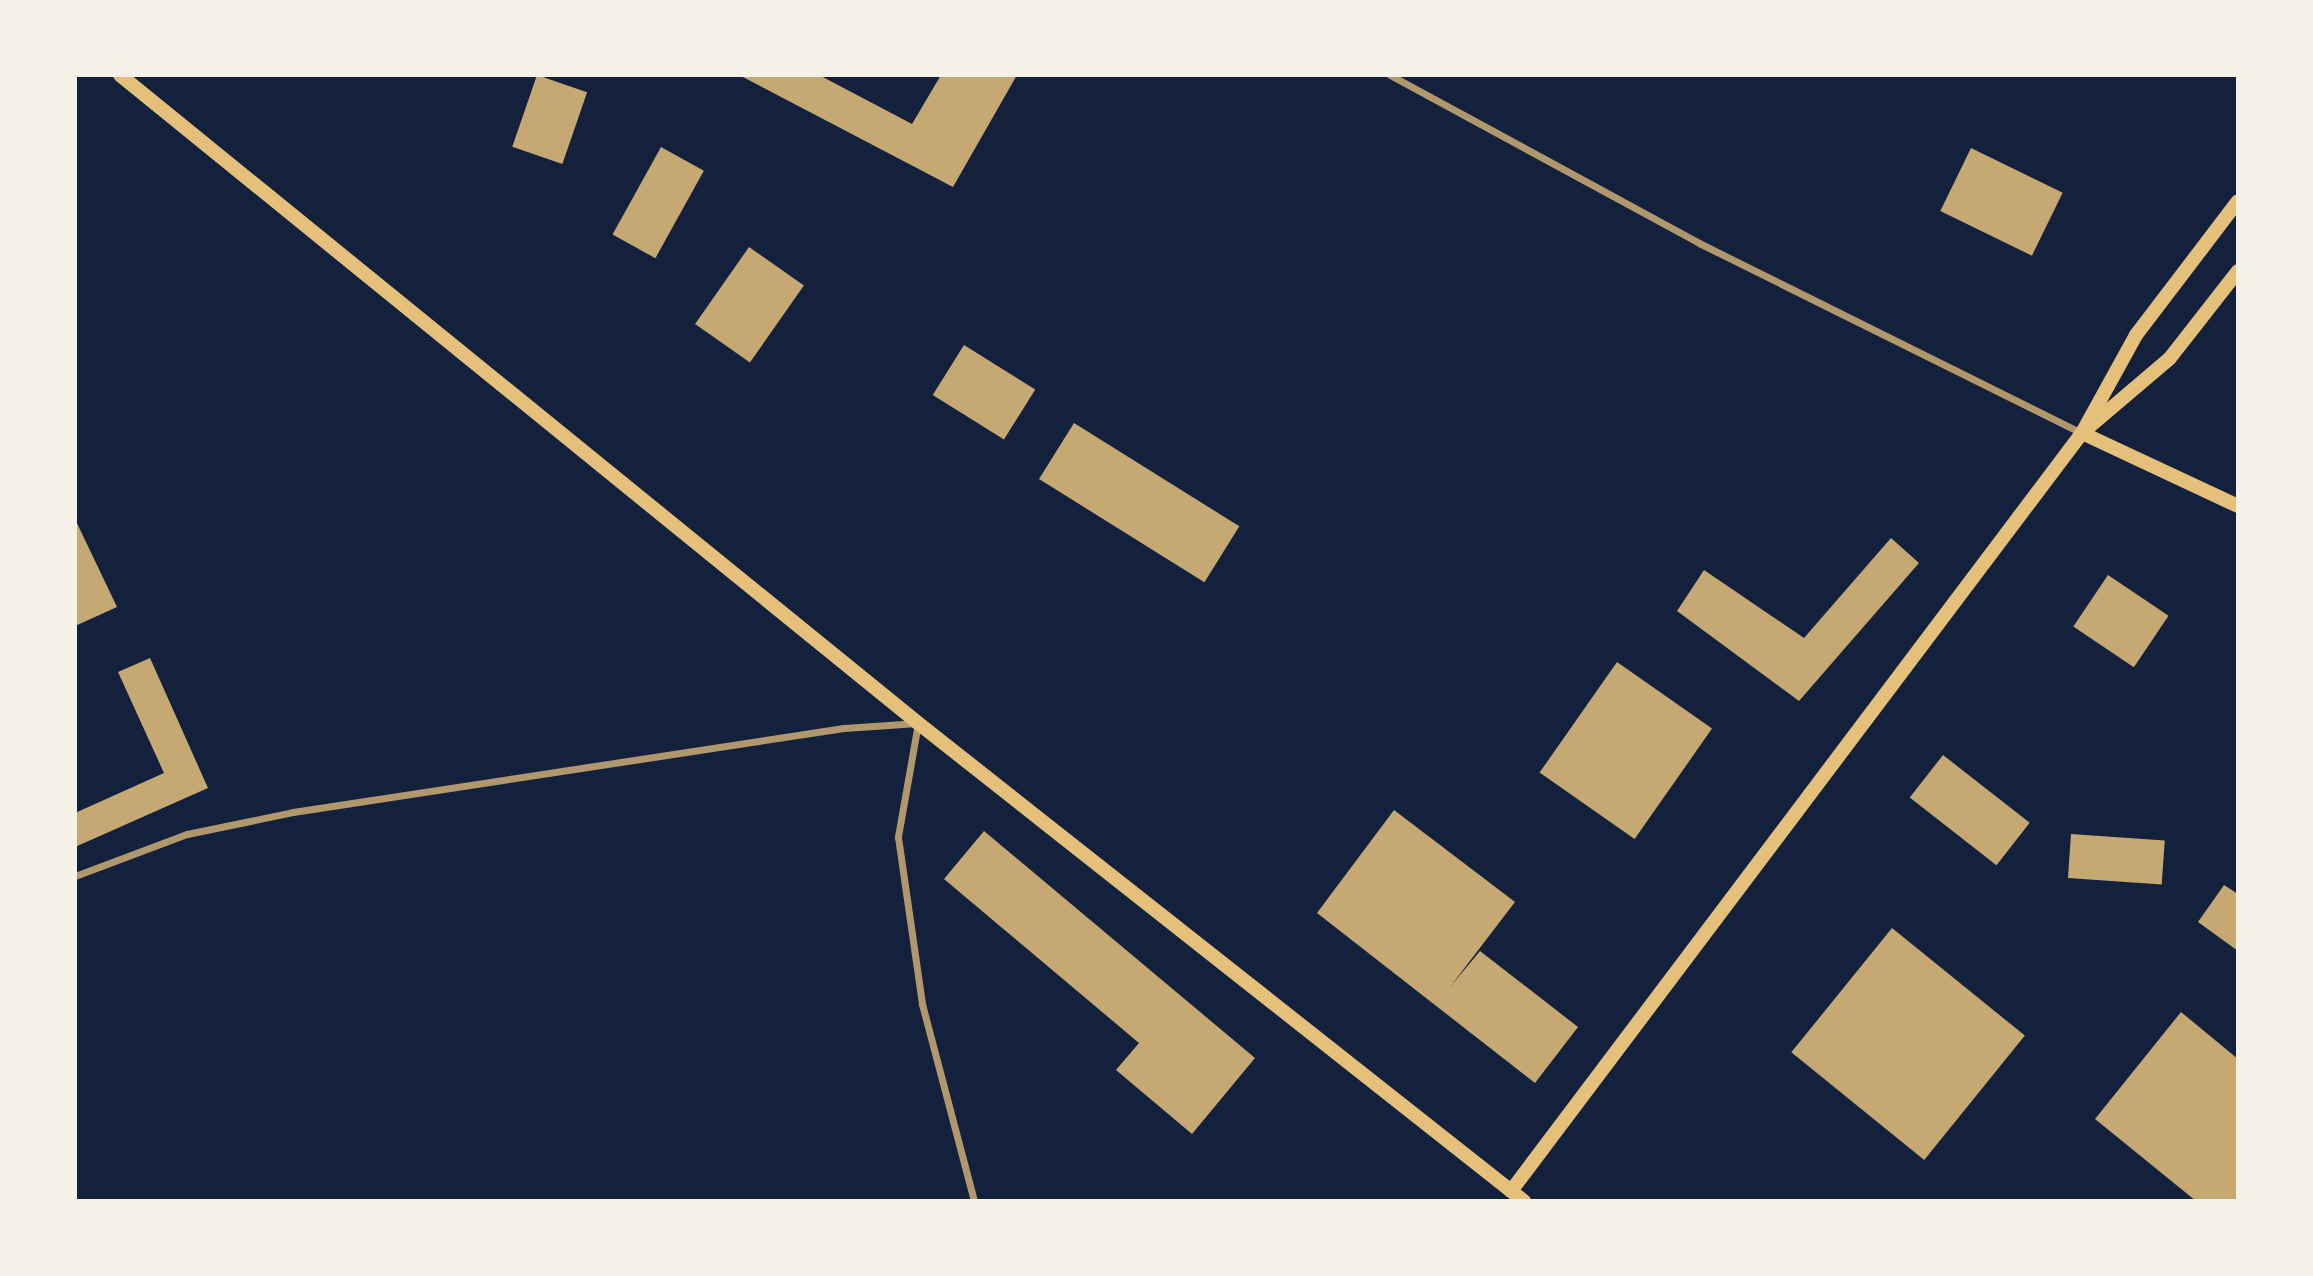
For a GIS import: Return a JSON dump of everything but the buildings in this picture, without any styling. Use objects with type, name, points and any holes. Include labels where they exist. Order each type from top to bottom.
[{"type":"main road","points":[[120,75],[918,723],[1524,1201]]},
{"type":"main road","points":[[1511,1191],[2082,433],[2136,335],[2238,201]]},
{"type":"main road","points":[[2082,433],[2170,358],[2238,271]]},
{"type":"main road","points":[[2082,433],[2238,506]]},
{"type":"street","points":[[1390,75],[1699,243],[2082,433]]},
{"type":"street","points":[[75,876],[187,834],[293,812],[844,727],[918,723],[898,837],[922,1004],[974,1201]]}]
